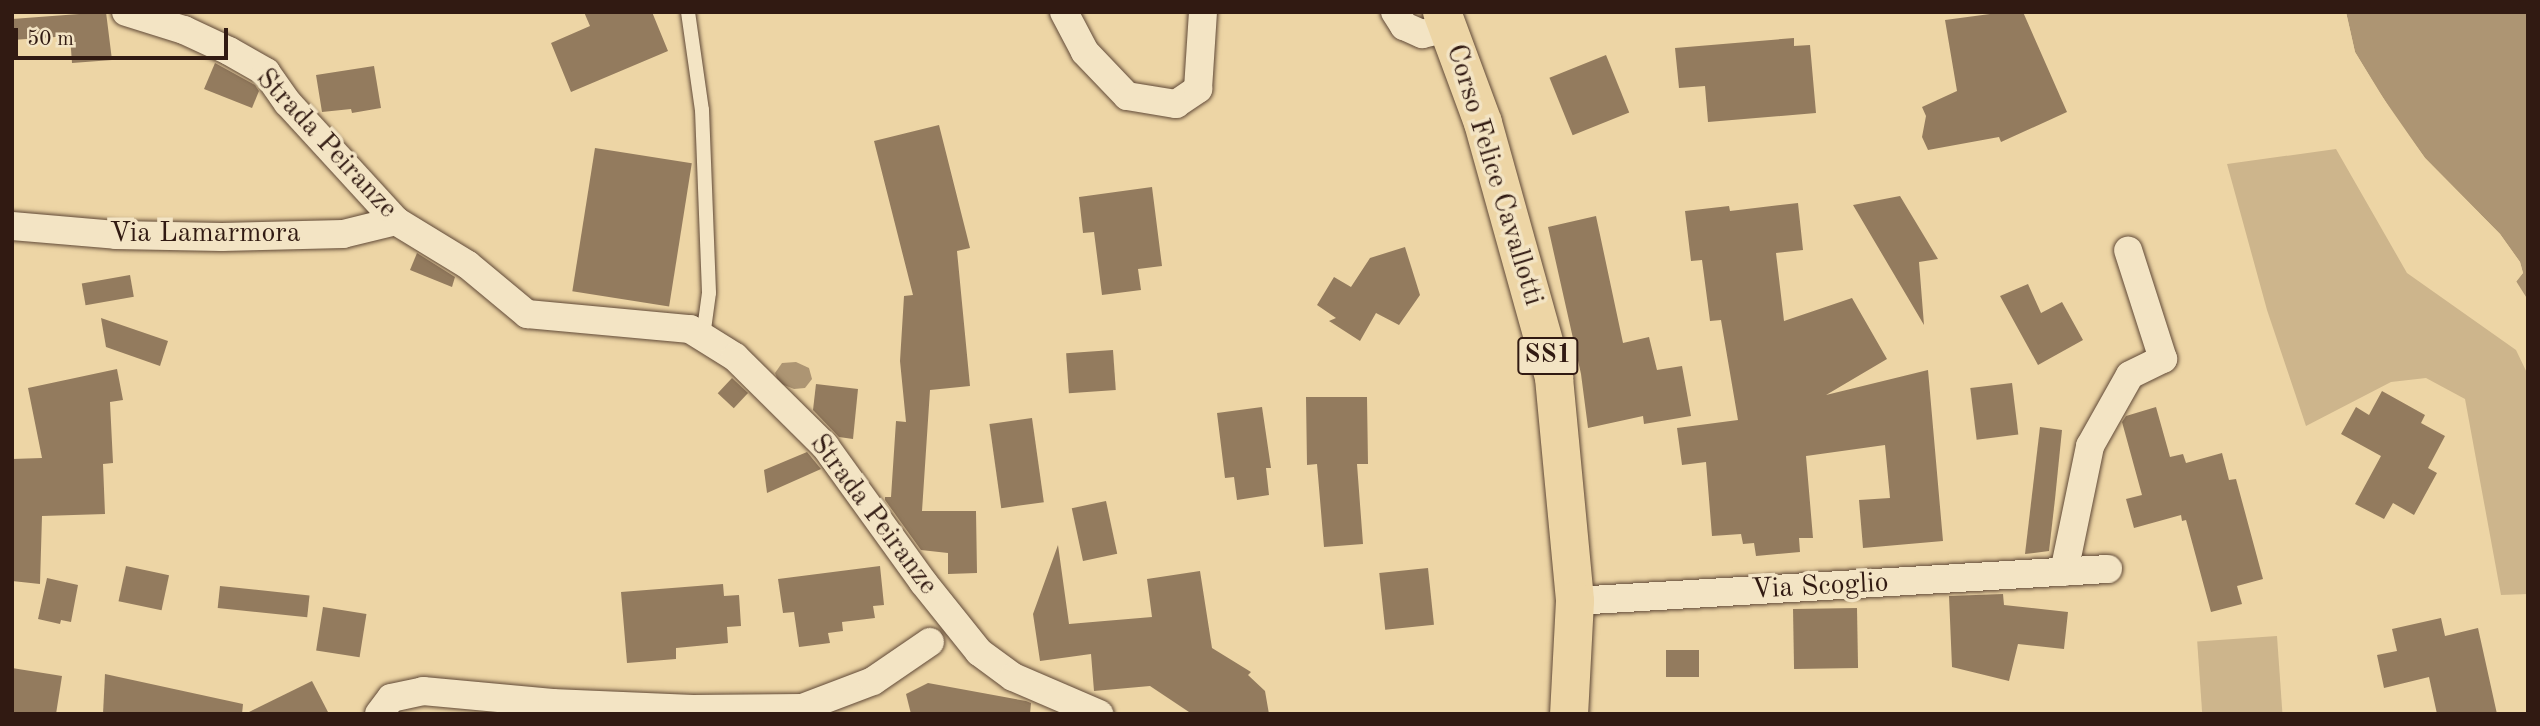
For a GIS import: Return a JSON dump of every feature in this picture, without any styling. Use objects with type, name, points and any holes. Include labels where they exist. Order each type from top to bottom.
[{"type":"main road","name":"Corso Felice Cavallotti","points":[[1445,20],[1483,123],[1554,378],[1575,601],[1569,714]]},
{"type":"street","name":"Strada Peiranze","points":[[126,12],[184,30],[266,72],[288,103],[396,222],[468,265],[527,314],[690,329],[735,356],[825,446],[923,582],[979,652],[1013,677],[1098,714]]},
{"type":"street","points":[[1064,12],[1085,52],[1127,96],[1176,104],[1198,89],[1203,12]]},
{"type":"street","points":[[1395,12],[1404,26],[1422,34],[1445,20]]},
{"type":"street","name":"Via Lamarmora","points":[[12,226],[116,235],[222,237],[343,234],[396,222]]},
{"type":"street","points":[[2064,572],[2090,446],[2130,375],[2163,359],[2128,250]]},
{"type":"street","name":"Via Scoglio","points":[[1575,601],[2108,569]]},
{"type":"street","points":[[379,714],[391,698],[423,691],[552,703],[693,709],[802,708],[873,681],[930,642]]},
{"type":"lane","points":[[688,12],[702,110],[709,293],[703,337]]},
{"type":"shaded area","points":[[2346,12],[2528,12],[2528,300],[2516,281],[2523,273],[2520,262],[2500,234],[2425,158],[2379,92],[2355,52]]},
{"type":"shaded area","points":[[2336,149],[2407,273],[2516,350],[2528,375],[2528,594],[2501,595],[2465,399],[2426,378],[2391,382],[2306,426],[2267,310],[2227,164]]},
{"type":"shaded area","points":[[796,362],[809,368],[812,379],[805,388],[794,389],[779,383],[775,373],[782,363]]},
{"type":"shaded area","points":[[2277,636],[2282,714],[2202,714],[2197,642]]},
{"type":"pier","points":[[2343,12],[2346,12],[2355,52],[2395,117],[2425,158],[2500,234],[2520,262],[2523,273],[2516,282],[2528,303],[2513,282],[2519,272],[2517,263],[2497,237],[2422,160],[2376,94],[2352,53]]},
{"type":"building","points":[[106,12],[112,60],[72,63],[70,36],[12,40],[12,19]]},
{"type":"building","points":[[584,12],[652,12],[668,51],[571,92],[551,43],[590,26]]},
{"type":"building","points":[[2023,12],[2067,112],[2001,142],[1999,137],[1928,150],[1922,137],[1926,116],[1922,107],[1957,91],[1945,20]]},
{"type":"building","points":[[1794,38],[1794,46],[1810,45],[1816,113],[1708,122],[1705,86],[1679,88],[1675,48]]},
{"type":"building","points":[[1606,55],[1629,112],[1573,135],[1549,78]]},
{"type":"building","points":[[215,63],[255,85],[259,91],[252,108],[204,89]]},
{"type":"building","points":[[374,66],[381,108],[352,113],[351,109],[322,112],[316,75]]},
{"type":"building","points":[[939,125],[970,248],[957,251],[970,386],[930,390],[922,511],[976,511],[977,573],[948,574],[948,553],[921,550],[885,500],[885,497],[891,497],[896,421],[906,422],[900,361],[904,296],[913,295],[874,141]]},
{"type":"building","points":[[595,148],[692,163],[669,307],[572,291]]},
{"type":"building","points":[[1152,187],[1162,266],[1138,269],[1141,290],[1102,295],[1094,232],[1083,233],[1079,197]]},
{"type":"building","points":[[1900,196],[1938,259],[1919,262],[1924,325],[1853,205]]},
{"type":"building","points":[[1798,203],[1803,250],[1776,253],[1784,321],[1852,298],[1887,359],[1826,395],[1928,370],[1943,541],[1863,548],[1859,500],[1890,498],[1885,445],[1806,456],[1813,538],[1799,538],[1800,552],[1756,556],[1754,543],[1743,544],[1741,534],[1712,536],[1706,462],[1682,465],[1677,428],[1738,420],[1721,320],[1710,321],[1702,260],[1691,261],[1685,211],[1729,206],[1730,211]]},
{"type":"building","points":[[1596,216],[1623,343],[1649,337],[1657,370],[1682,366],[1691,416],[1644,424],[1643,416],[1588,428],[1581,374],[1548,227]]},
{"type":"building","points":[[1405,247],[1420,295],[1399,325],[1376,313],[1360,341],[1329,321],[1336,318],[1317,305],[1334,277],[1351,287],[1370,258]]},
{"type":"building","points":[[417,253],[455,277],[452,287],[410,270]]},
{"type":"building","points":[[130,275],[134,297],[86,305],[82,284]]},
{"type":"building","points":[[2028,284],[2041,313],[2062,302],[2083,340],[2038,365],[2000,296]]},
{"type":"building","points":[[101,318],[168,341],[160,366],[106,347]]},
{"type":"building","points":[[1113,350],[1116,390],[1069,393],[1066,353]]},
{"type":"building","points":[[117,369],[123,400],[110,402],[113,463],[103,464],[105,514],[42,516],[40,584],[12,581],[12,459],[42,458],[28,388]]},
{"type":"building","points":[[732,378],[748,393],[734,408],[718,393]]},
{"type":"building","points":[[2012,383],[2018,435],[1977,440],[1970,388]]},
{"type":"building","points":[[816,384],[858,389],[853,439],[839,437],[813,410]]},
{"type":"building","points":[[2382,391],[2425,415],[2421,423],[2445,436],[2428,468],[2437,473],[2414,515],[2393,503],[2384,519],[2355,504],[2381,456],[2341,434],[2356,407],[2369,415]]},
{"type":"building","points":[[1306,397],[1367,397],[1368,464],[1357,464],[1363,544],[1324,547],[1317,464],[1307,465]]},
{"type":"building","points":[[1262,407],[1271,468],[1266,468],[1269,495],[1237,500],[1234,477],[1225,478],[1217,413]]},
{"type":"building","points":[[2156,407],[2170,457],[2183,454],[2186,463],[2222,453],[2229,480],[2236,479],[2263,579],[2237,586],[2242,604],[2211,612],[2186,520],[2182,521],[2181,515],[2134,528],[2126,499],[2142,495],[2122,422],[2126,416]]},
{"type":"building","points":[[1032,418],[1044,502],[1001,508],[989,424]]},
{"type":"building","points":[[2040,427],[2062,430],[2049,551],[2025,554]]},
{"type":"building","points":[[807,452],[821,469],[767,493],[764,470]]},
{"type":"building","points":[[1106,501],[1117,554],[1083,561],[1072,508]]},
{"type":"building","points":[[1058,545],[1069,624],[1152,617],[1147,579],[1200,571],[1212,648],[1251,672],[1248,675],[1265,691],[1269,714],[1192,714],[1150,686],[1094,691],[1091,654],[1040,661],[1033,614]]},
{"type":"building","points":[[126,566],[169,575],[162,610],[119,601]]},
{"type":"building","points":[[880,566],[884,605],[873,606],[875,618],[842,622],[843,631],[828,633],[830,643],[799,647],[794,612],[783,613],[778,579]]},
{"type":"building","points":[[1428,568],[1434,625],[1385,630],[1379,573]]},
{"type":"building","points":[[47,578],[78,585],[71,622],[61,620],[60,624],[38,619]]},
{"type":"building","points":[[723,584],[724,596],[739,595],[741,626],[727,627],[728,643],[676,648],[676,659],[627,663],[621,592]]},
{"type":"building","points":[[220,586],[310,595],[307,617],[218,608]]},
{"type":"building","points":[[2003,594],[2004,605],[2068,612],[2064,649],[2018,644],[2009,681],[1952,667],[1949,596]]},
{"type":"building","points":[[323,607],[366,614],[360,657],[316,650]]},
{"type":"building","points":[[1857,608],[1858,668],[1794,669],[1793,609]]},
{"type":"building","points":[[2441,618],[2445,636],[2478,628],[2497,714],[2437,714],[2429,677],[2384,688],[2377,655],[2397,651],[2392,629]]},
{"type":"building","points":[[1666,650],[1699,650],[1699,677],[1666,677]]},
{"type":"building","points":[[12,668],[62,676],[56,714],[12,714]]},
{"type":"building","points":[[105,674],[243,704],[242,714],[103,714]]},
{"type":"building","points":[[312,681],[329,714],[245,714]]},
{"type":"building","points":[[928,683],[1026,701],[1031,703],[1030,714],[911,714],[906,694]]}]
